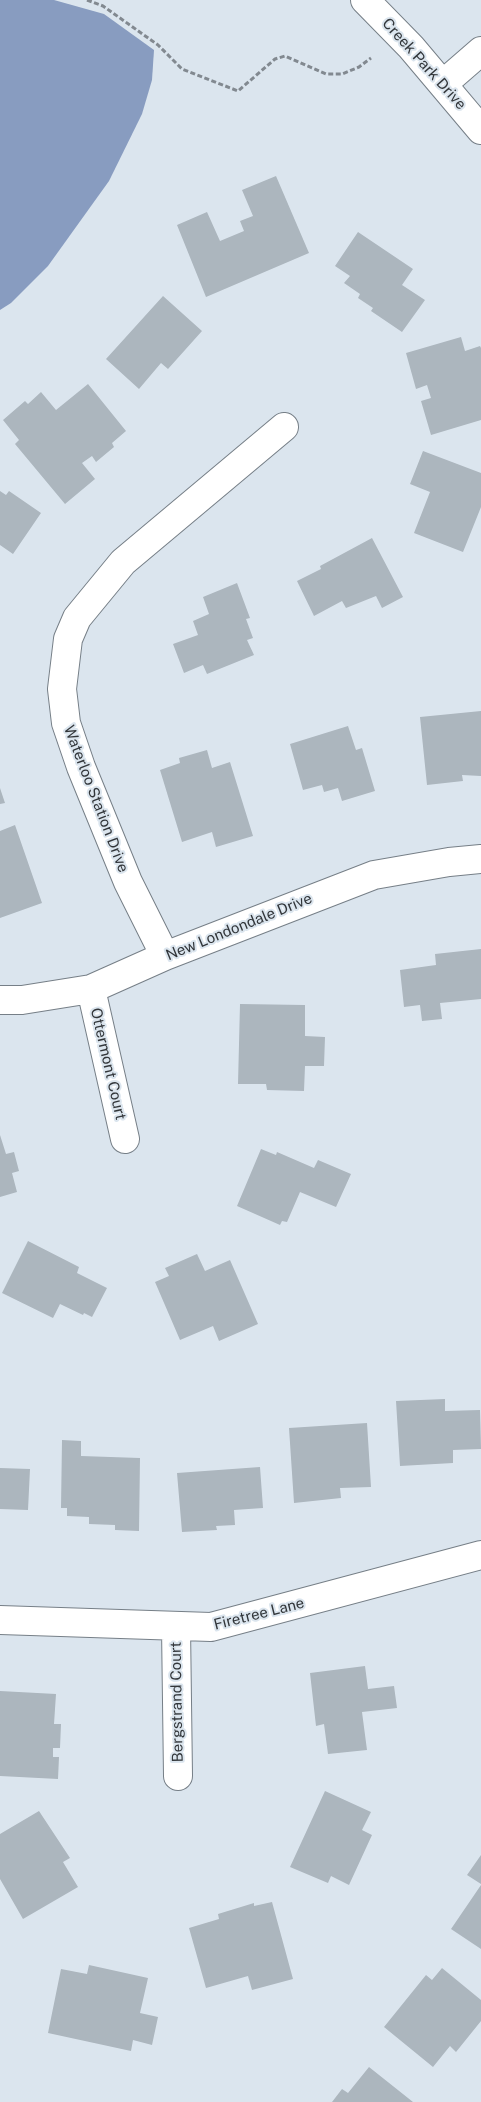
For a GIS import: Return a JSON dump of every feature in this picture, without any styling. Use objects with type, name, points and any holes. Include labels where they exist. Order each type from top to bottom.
[{"type":"street","name":"Creek Park Drive","points":[[365,0],[411,47],[481,130]]},
{"type":"street","points":[[443,84],[481,51]]},
{"type":"street","name":"Waterloo Station Drive","points":[[165,956],[124,873],[80,767],[66,723],[62,689],[68,639],[76,618],[123,562],[284,427]]},
{"type":"street","name":"New Londondale Drive","points":[[0,1000],[22,1000],[91,989],[165,956],[374,876],[449,862],[481,859]]},
{"type":"street","name":"Ottermont Court","points":[[91,989],[125,1139]]},
{"type":"street","name":"Firetree Lane","points":[[0,1620],[211,1627],[481,1555]]},
{"type":"street","name":"Bergstrand Court","points":[[176,1627],[178,1776]]},
{"type":"path","points":[[87,0],[103,6],[158,45],[182,69],[238,91],[275,59],[285,56],[326,74],[342,74],[359,67],[370,58]]},
{"type":"water","points":[[0,0],[54,0],[104,14],[154,50],[152,80],[142,114],[109,181],[48,266],[11,303],[0,310]]},
{"type":"building","points":[[276,176],[309,253],[206,297],[177,225],[207,212],[220,241],[244,231],[240,221],[253,216],[242,190]]},
{"type":"building","points":[[358,232],[413,269],[402,285],[425,300],[402,332],[371,311],[373,308],[358,298],[360,294],[344,283],[350,276],[335,266]]},
{"type":"building","points":[[163,296],[202,331],[168,369],[161,363],[139,389],[106,359]]},
{"type":"building","points":[[461,337],[465,351],[480,346],[481,348],[481,420],[431,435],[421,401],[431,398],[427,385],[416,389],[406,353]]},
{"type":"building","points":[[88,384],[126,431],[112,443],[114,447],[96,462],[92,456],[82,463],[95,479],[65,504],[15,444],[19,440],[3,420],[25,401],[28,404],[41,392],[56,410]]},
{"type":"building","points":[[423,451],[481,473],[481,507],[463,552],[414,533],[430,492],[410,484]]},
{"type":"building","points":[[0,491],[6,495],[9,491],[41,513],[13,554],[0,545]]},
{"type":"building","points":[[372,538],[403,597],[382,608],[376,596],[346,608],[342,601],[314,616],[297,581],[321,569],[320,566]]},
{"type":"building","points":[[237,583],[250,618],[246,619],[253,638],[247,640],[254,655],[207,674],[203,665],[184,673],[173,644],[198,635],[193,621],[209,614],[203,597]]},
{"type":"building","points":[[481,711],[481,776],[462,775],[463,781],[427,785],[420,717]]},
{"type":"building","points":[[348,726],[356,750],[362,748],[375,791],[342,801],[338,788],[324,792],[322,785],[303,790],[290,744]]},
{"type":"building","points":[[207,750],[212,768],[230,762],[253,836],[216,847],[212,832],[182,842],[160,770],[180,763],[179,758]]},
{"type":"building","points":[[0,788],[5,803],[0,804]]},
{"type":"building","points":[[15,825],[42,903],[0,918],[0,831]]},
{"type":"building","points":[[481,949],[481,999],[440,1003],[442,1019],[422,1021],[420,1005],[404,1007],[400,970],[436,965],[435,954]]},
{"type":"building","points":[[240,1004],[305,1005],[305,1036],[325,1037],[324,1066],[305,1066],[304,1091],[267,1090],[266,1084],[238,1084]]},
{"type":"building","points":[[0,1135],[6,1154],[14,1152],[19,1171],[12,1173],[17,1192],[0,1197]]},
{"type":"building","points":[[261,1149],[276,1155],[277,1152],[314,1168],[318,1160],[351,1174],[336,1207],[300,1192],[287,1222],[282,1221],[280,1225],[237,1206]]},
{"type":"building","points":[[28,1241],[79,1267],[77,1273],[107,1288],[92,1317],[84,1313],[83,1315],[60,1304],[53,1318],[2,1293]]},
{"type":"building","points":[[197,1254],[205,1271],[230,1260],[258,1324],[219,1341],[213,1326],[180,1340],[155,1282],[169,1276],[165,1268]]},
{"type":"building","points":[[445,1399],[445,1411],[480,1410],[481,1449],[453,1450],[453,1463],[400,1466],[396,1401]]},
{"type":"building","points":[[367,1423],[371,1487],[340,1488],[341,1498],[294,1503],[289,1428]]},
{"type":"building","points":[[62,1440],[81,1441],[81,1456],[140,1458],[139,1531],[115,1530],[115,1525],[89,1524],[89,1517],[67,1516],[67,1508],[61,1508]]},
{"type":"building","points":[[260,1467],[263,1508],[234,1510],[235,1525],[216,1526],[217,1530],[182,1532],[177,1473]]},
{"type":"building","points":[[0,1468],[30,1469],[28,1510],[0,1509]]},
{"type":"building","points":[[365,1666],[368,1689],[394,1686],[397,1708],[362,1712],[367,1750],[328,1754],[324,1724],[316,1726],[310,1673]]},
{"type":"building","points":[[0,1691],[56,1694],[54,1724],[61,1724],[60,1748],[53,1748],[53,1757],[59,1757],[58,1779],[0,1776]]},
{"type":"building","points":[[325,1791],[371,1812],[362,1830],[372,1835],[349,1885],[331,1876],[328,1883],[290,1867]]},
{"type":"building","points":[[39,1811],[70,1858],[63,1862],[78,1887],[23,1919],[0,1879],[0,1834]]},
{"type":"building","points":[[481,1855],[481,1884],[467,1875]]},
{"type":"building","points":[[481,1885],[481,1949],[451,1929]]},
{"type":"building","points":[[272,1902],[293,1979],[252,1990],[248,1976],[206,1988],[189,1928],[219,1919],[218,1914],[254,1903],[254,1906]]},
{"type":"building","points":[[89,1965],[148,1978],[140,2013],[158,2017],[152,2045],[133,2040],[131,2051],[48,2033],[61,1969],[87,1974]]},
{"type":"building","points":[[442,1968],[481,2000],[481,2021],[456,2052],[450,2046],[433,2067],[384,2027],[426,1975],[432,1980]]},
{"type":"building","points":[[369,2067],[413,2102],[332,2102],[342,2089],[348,2093]]}]
